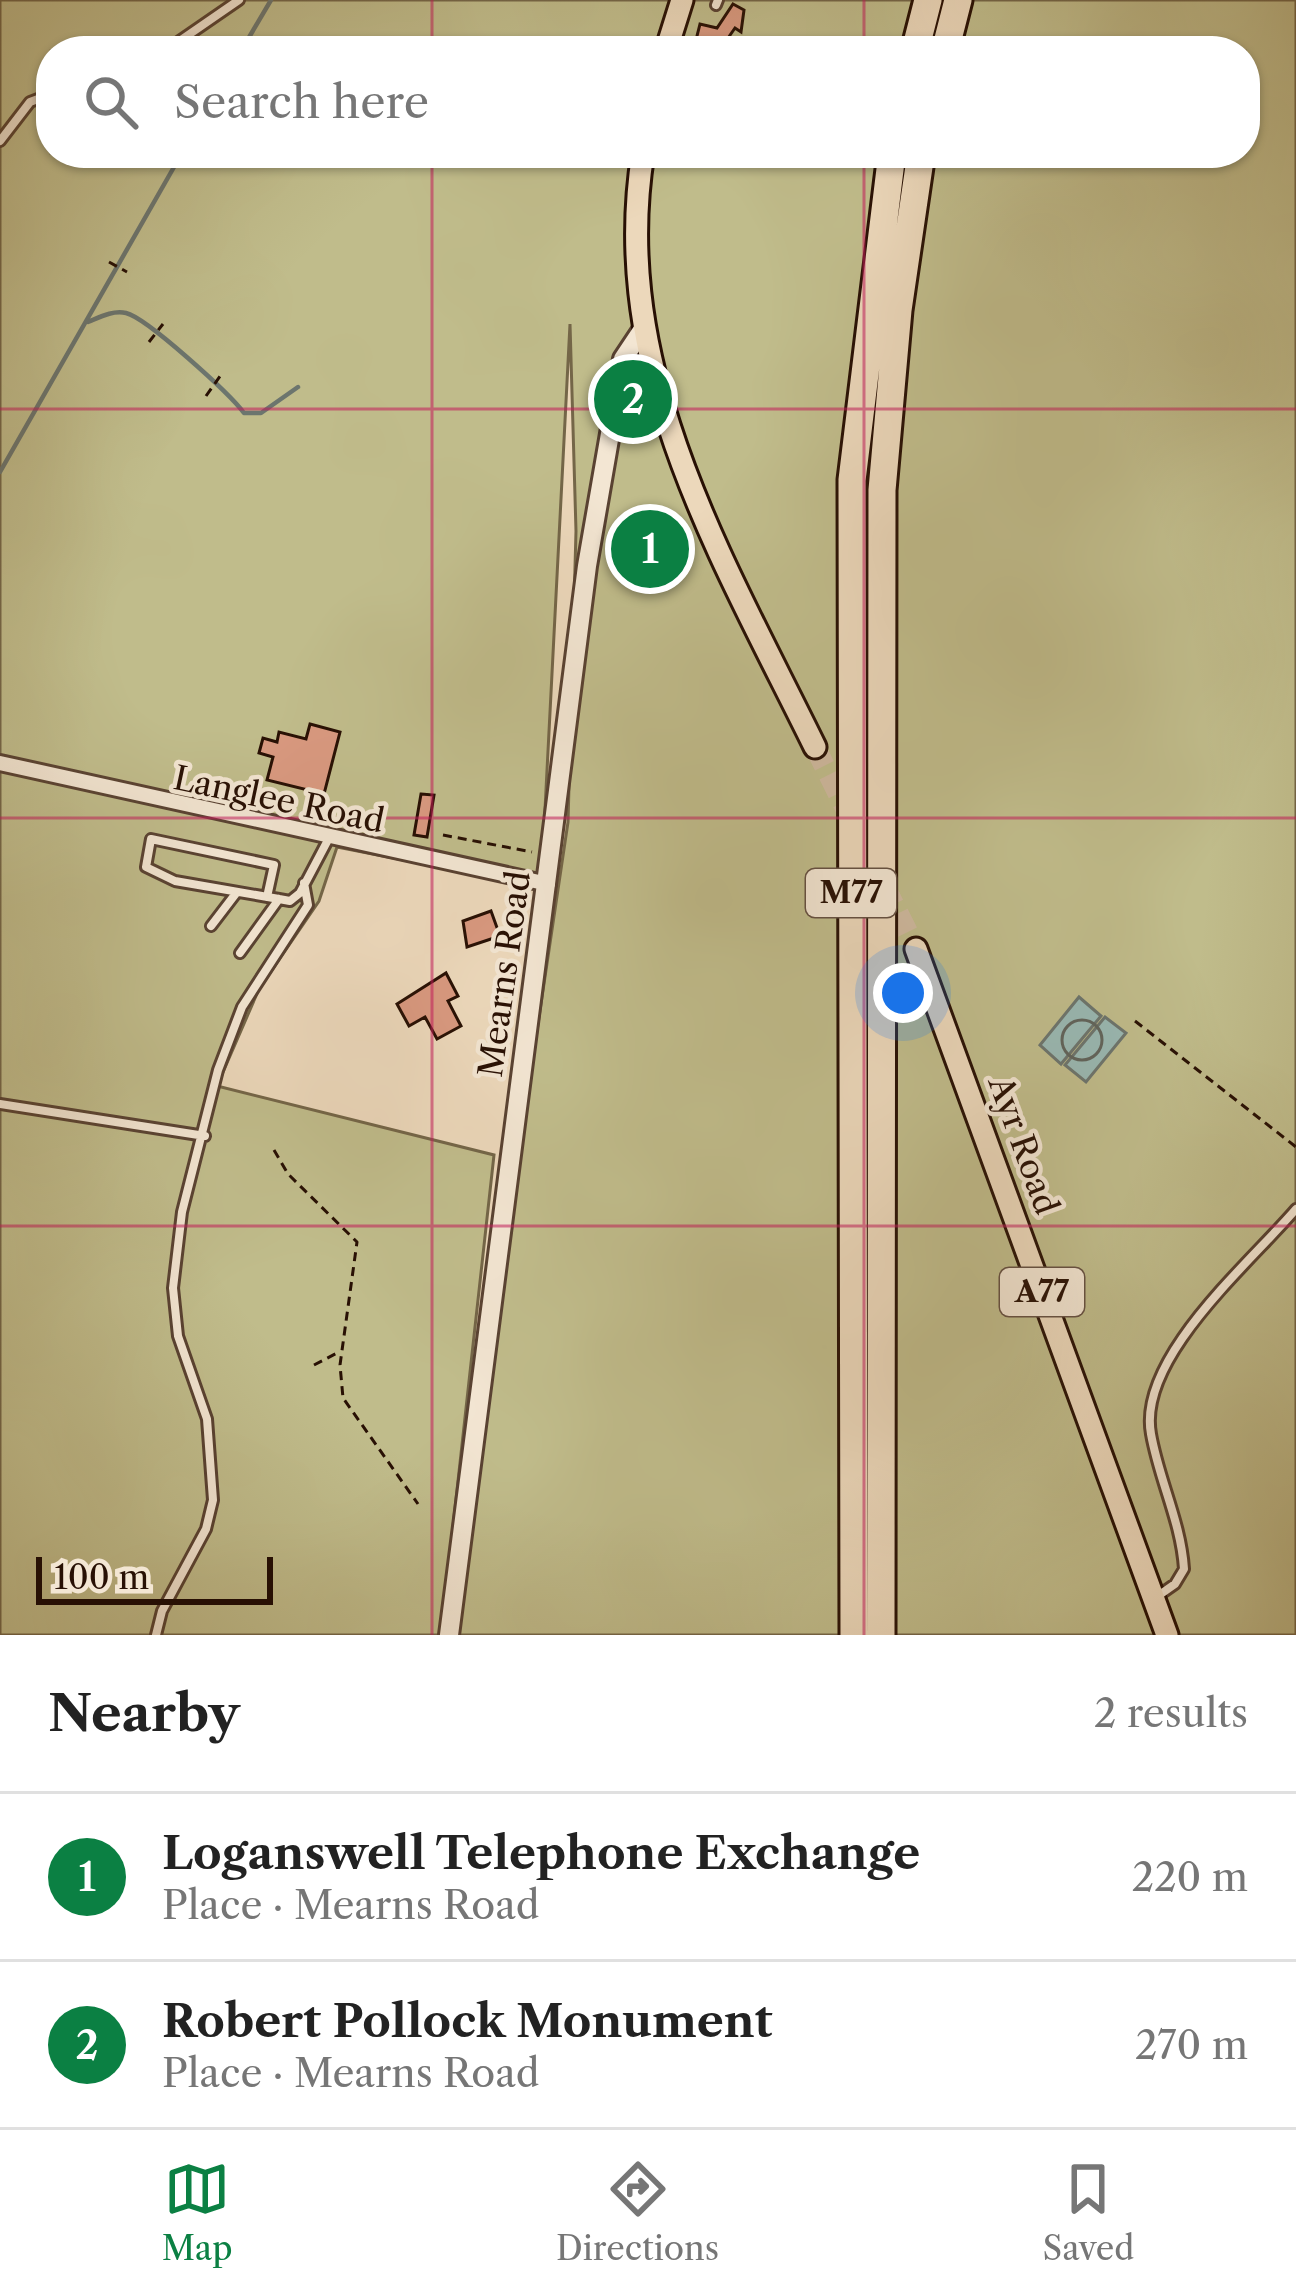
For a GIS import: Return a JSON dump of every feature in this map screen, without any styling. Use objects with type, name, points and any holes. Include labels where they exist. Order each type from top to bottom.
[{"type":"highway","points":[[919,36],[928,0]]},
{"type":"highway","points":[[949,36],[958,0]]},
{"type":"highway","name":"M77","points":[[854,1635],[852,480],[890,168]]},
{"type":"highway","name":"M77","points":[[881,1635],[882,490],[898,310],[919,168]]},
{"type":"main road","points":[[671,36],[682,0]]},
{"type":"main road","points":[[642,168],[636,269],[643,328],[665,428],[815,747]]},
{"type":"main road","name":"Ayr Road","points":[[916,949],[1167,1635]]},
{"type":"street","name":"Mearns Road","points":[[449,1635],[587,566],[623,359],[643,328]]},
{"type":"street","name":"Langlee Road","points":[[0,763],[548,884]]},
{"type":"lane","points":[[187,36],[239,0]]},
{"type":"lane","points":[[0,142],[36,100]]},
{"type":"lane","points":[[266,897],[274,865],[151,839],[146,867],[160,877],[237,892],[266,897],[279,899],[290,901],[329,838]]},
{"type":"lane","points":[[156,1635],[162,1611],[206,1529],[213,1500],[207,1419],[178,1336],[172,1288],[182,1212],[205,1136],[218,1070],[242,1007],[308,905],[304,883]]},
{"type":"lane","points":[[184,899],[194,884]]},
{"type":"lane","points":[[211,926],[237,892]]},
{"type":"lane","points":[[240,953],[279,899]]},
{"type":"lane","points":[[0,1104],[205,1136]]},
{"type":"lane","points":[[1153,1598],[1174,1584],[1184,1568],[1150,1434],[1156,1384],[1182,1340],[1296,1209]]},
{"type":"path","points":[[109,262],[127,272]]},
{"type":"path","points":[[149,342],[162,325]]},
{"type":"path","points":[[207,394],[222,373]]},
{"type":"path","points":[[443,836],[478,838],[551,857]]},
{"type":"path","points":[[1135,1021],[1296,1147]]},
{"type":"path","points":[[274,1150],[296,1182],[357,1242],[342,1351],[344,1398],[418,1504]]},
{"type":"path","points":[[314,1365],[342,1351]]},
{"type":"shaded area","points":[[0,0],[1296,0],[1296,1635],[458,1635],[523,1125],[568,822],[576,531],[570,324],[541,887],[337,847],[319,901],[259,989],[217,1086],[494,1155],[441,1635],[0,1635]]},
{"type":"water","points":[[1079,997],[1101,1016],[1061,1064],[1040,1045]]},
{"type":"water","points":[[1105,1017],[1126,1033],[1086,1082],[1065,1065]]},
{"type":"building","points":[[733,4],[744,10],[741,32],[735,28],[729,36],[697,36],[700,24],[717,28]]},
{"type":"building","points":[[673,523],[687,551],[651,568],[636,537]]},
{"type":"building","points":[[310,724],[340,732],[324,794],[267,780],[273,757],[259,753],[263,738],[277,742],[279,732],[306,739]]},
{"type":"building","points":[[421,794],[434,795],[427,837],[414,835]]},
{"type":"building","points":[[491,911],[500,936],[467,947],[463,921]]},
{"type":"building","points":[[446,973],[458,996],[448,1001],[461,1026],[437,1039],[425,1017],[409,1026],[397,1004]]},
{"type":"waterway","points":[[250,36],[271,0]]},
{"type":"waterway","points":[[0,472],[173,168]]},
{"type":"waterway","points":[[88,322],[116,312],[137,318],[188,358],[244,413],[261,413],[298,387]]},
{"type":"tunnel","points":[[815,747],[916,949]]},
{"type":"place","name":"Robert Pollock Monument","points":[[633,399]]},
{"type":"place","name":"Loganswell Telephone Exchange","points":[[650,549]]}]
